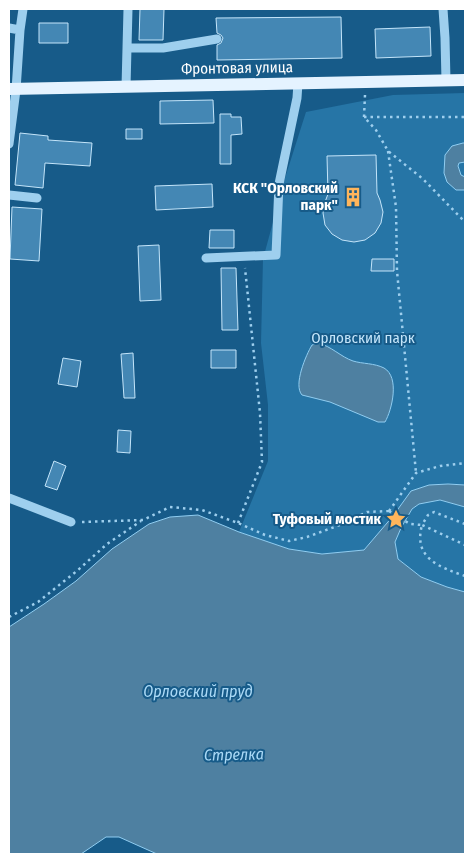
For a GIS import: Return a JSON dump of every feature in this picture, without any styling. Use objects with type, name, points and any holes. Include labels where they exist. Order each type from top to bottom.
[{"type":"main road","name":"Фронтовая улица","points":[[12,90],[465,80]]},
{"type":"street","points":[[9,144],[12,90],[23,9]]},
{"type":"street","points":[[126,87],[128,9]]},
{"type":"street","points":[[442,9],[446,81]]},
{"type":"street","points":[[9,28],[20,30]]},
{"type":"street","points":[[127,48],[163,48],[217,39]]},
{"type":"street","points":[[206,258],[276,255],[279,184],[297,98],[298,83]]},
{"type":"street","points":[[9,195],[37,198]]},
{"type":"street","points":[[9,498],[71,522]]},
{"type":"path","points":[[366,82],[364,117],[376,130],[388,151],[396,207],[396,271],[416,473]]},
{"type":"path","points":[[364,117],[465,117]]},
{"type":"path","points":[[388,151],[424,179],[465,222]]},
{"type":"path","points":[[238,523],[262,462],[260,413],[244,256]]},
{"type":"path","points":[[389,511],[416,473],[440,466],[465,463]]},
{"type":"path","points":[[9,618],[38,602],[107,544],[143,520],[170,507],[202,510],[265,535],[289,541],[307,538],[367,512],[389,511],[410,524],[422,525],[465,544]]},
{"type":"path","points":[[465,524],[434,512],[428,515],[419,535],[422,548],[432,561],[448,570],[465,576]]},
{"type":"path","points":[[71,522],[143,520]]},
{"type":"green space","name":"Орловский парк","points":[[465,93],[465,485],[448,484],[411,491],[364,550],[322,554],[289,549],[239,532],[268,461],[268,405],[261,343],[263,259],[285,178],[306,112],[393,95]]},
{"type":"green space","points":[[440,500],[465,507],[465,592],[421,577],[398,559],[395,542],[412,509],[419,503]]},
{"type":"water","points":[[465,143],[465,162],[459,163],[458,166],[461,175],[465,177],[465,190],[456,190],[447,182],[444,173],[445,155],[452,146]]},
{"type":"water","points":[[318,343],[349,359],[380,366],[389,372],[392,379],[393,394],[390,410],[385,422],[378,422],[330,402],[302,395],[299,384],[301,370],[312,345]]},
{"type":"water","name":"Орловский пруд","points":[[429,485],[465,485],[465,507],[440,500],[419,504],[412,509],[395,542],[398,559],[421,577],[465,592],[465,854],[157,854],[119,837],[106,837],[81,854],[9,854],[9,627],[76,581],[112,549],[149,524],[170,517],[198,515],[239,532],[289,549],[322,554],[364,550],[411,491]]},
{"type":"building","points":[[140,9],[164,9],[163,40],[139,40]]},
{"type":"building","points":[[341,17],[342,58],[217,60],[217,45],[221,43],[223,38],[217,33],[216,18]]},
{"type":"building","points":[[39,23],[68,23],[68,43],[39,43]]},
{"type":"building","points":[[430,27],[431,56],[376,58],[375,29]]},
{"type":"building","points":[[213,100],[214,123],[160,124],[160,101]]},
{"type":"building","points":[[220,114],[231,114],[231,117],[241,117],[242,134],[231,135],[231,164],[220,164]]},
{"type":"building","points":[[126,129],[142,129],[142,139],[126,139]]},
{"type":"building","points":[[20,133],[48,136],[48,140],[92,143],[90,166],[45,163],[43,188],[15,185]]},
{"type":"building","name":"КСК \"Орловский парк\"","points":[[376,155],[377,193],[383,212],[381,223],[375,233],[365,240],[354,242],[342,240],[332,234],[325,225],[323,213],[328,194],[327,156]]},
{"type":"building","points":[[212,184],[213,207],[156,210],[155,186]]},
{"type":"building","points":[[12,207],[42,209],[39,261],[10,259]]},
{"type":"building","points":[[210,230],[234,230],[234,248],[209,248]]},
{"type":"building","points":[[159,245],[161,300],[140,301],[138,246]]},
{"type":"building","points":[[372,259],[394,259],[394,271],[371,271]]},
{"type":"building","points":[[221,268],[236,268],[238,330],[222,330]]},
{"type":"building","points":[[211,350],[236,350],[236,368],[211,368]]},
{"type":"building","points":[[133,353],[135,398],[124,398],[121,354]]},
{"type":"building","points":[[63,358],[81,361],[77,387],[58,384]]},
{"type":"building","points":[[118,430],[131,431],[130,453],[117,452]]},
{"type":"building","points":[[54,461],[66,466],[57,490],[45,486]]},
{"type":"place","name":"КСК \"Орловский парк\"","points":[[353,197]]},
{"type":"place","name":"Туфовый мостик","points":[[396,519]]},
{"type":"water label","name":"Стрелка","points":[[234,754]]}]
